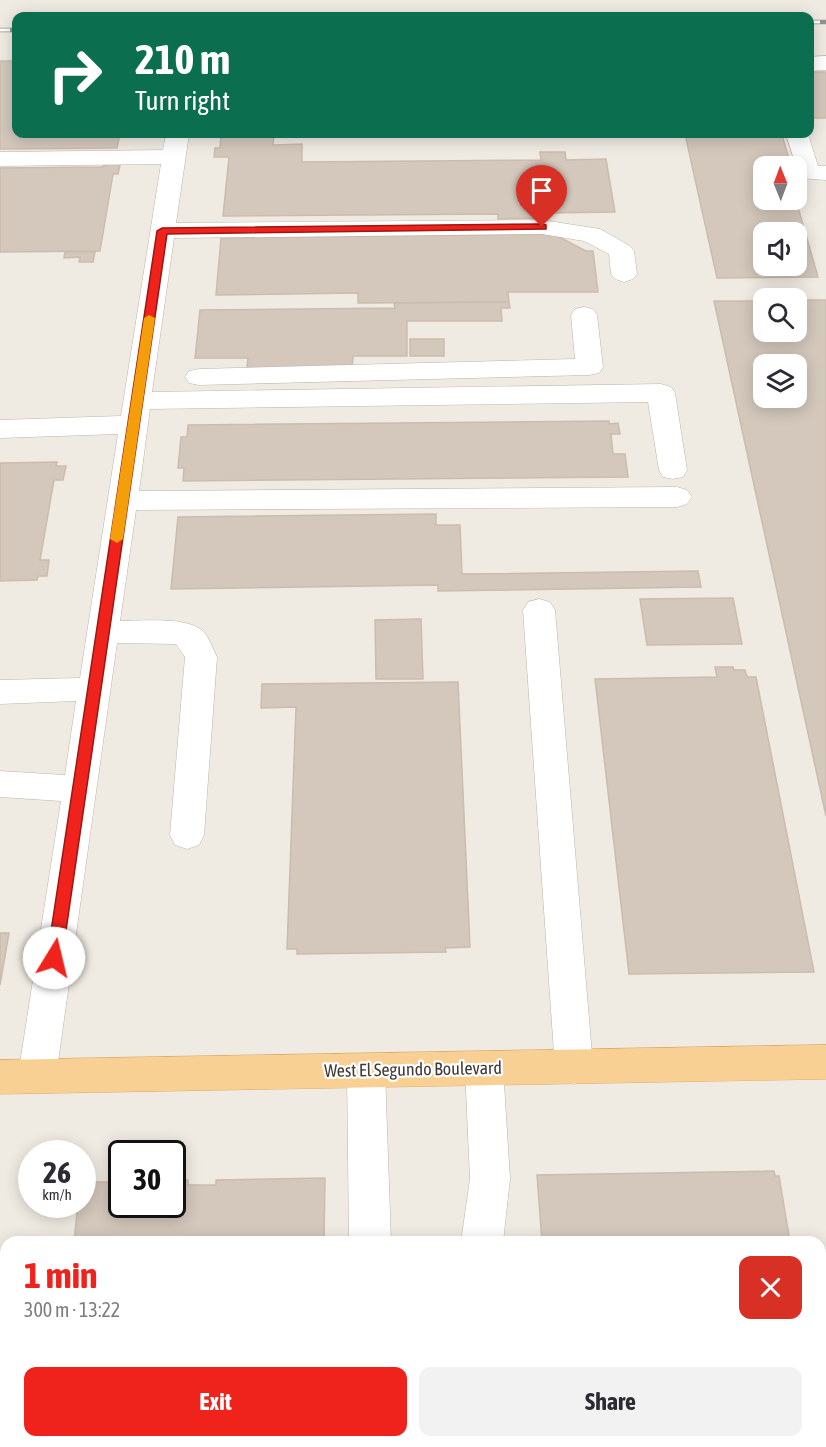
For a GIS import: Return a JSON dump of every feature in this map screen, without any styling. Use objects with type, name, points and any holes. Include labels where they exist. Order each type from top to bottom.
[{"type":"main road","name":"West El Segundo Boulevard","points":[[0,1077],[826,1062]]},
{"type":"street","points":[[808,138],[808,172],[826,173]]},
{"type":"street","points":[[0,159],[175,146],[37,1076]]},
{"type":"street","points":[[162,231],[542,227],[591,234],[621,251],[624,274]]},
{"type":"street","points":[[0,429],[137,402],[589,367],[584,315]]},
{"type":"street","points":[[122,501],[675,483],[661,393],[137,402]]},
{"type":"street","points":[[539,610],[574,1067]]},
{"type":"street","points":[[103,632],[182,633],[192,639],[201,657],[187,835]]},
{"type":"street","points":[[0,692],[95,689]]},
{"type":"street","points":[[0,784],[36,788],[80,788]]},
{"type":"street","points":[[483,1236],[490,1179],[484,1068]]},
{"type":"street","points":[[366,1071],[370,1236]]},
{"type":"building","points":[[0,61],[12,61],[12,138],[119,138],[117,148],[0,149]]},
{"type":"building","points":[[814,72],[826,72],[826,118],[814,118]]},
{"type":"building","points":[[221,138],[274,138],[273,145],[302,144],[302,162],[541,160],[540,152],[565,152],[566,160],[606,159],[615,212],[548,213],[549,218],[498,219],[498,214],[223,216],[229,157],[214,157],[215,148],[220,148]]},
{"type":"building","points":[[686,138],[783,138],[788,156],[753,156],[753,210],[799,210],[802,222],[753,222],[753,276],[807,276],[807,238],[818,277],[717,278]]},
{"type":"building","points":[[114,163],[120,166],[118,174],[113,174],[100,251],[0,252],[0,168],[101,167]]},
{"type":"building","points":[[553,234],[586,251],[593,251],[598,292],[508,292],[509,302],[358,303],[358,293],[216,295],[221,238]]},
{"type":"building","points":[[65,252],[95,252],[93,262],[79,262],[80,257],[64,258]]},
{"type":"building","points":[[807,300],[826,300],[826,816],[714,301],[753,301],[753,342],[807,342]]},
{"type":"building","points":[[509,302],[510,308],[501,308],[502,321],[407,321],[407,356],[353,356],[352,368],[247,368],[248,358],[195,358],[200,310],[395,308],[394,303]]},
{"type":"building","points":[[410,339],[444,339],[444,356],[410,356]]},
{"type":"building","points":[[609,421],[609,424],[618,423],[620,434],[611,434],[613,454],[625,454],[628,477],[183,481],[184,468],[178,468],[181,437],[187,437],[188,425]]},
{"type":"building","points":[[57,462],[56,466],[66,466],[63,480],[54,480],[40,560],[49,560],[47,576],[38,576],[37,580],[0,581],[0,463]]},
{"type":"building","points":[[436,514],[436,525],[460,525],[462,574],[698,571],[701,587],[438,591],[438,585],[171,589],[178,517]]},
{"type":"building","points":[[733,598],[742,644],[647,645],[640,599]]},
{"type":"building","points":[[421,619],[423,679],[376,679],[375,620]]},
{"type":"building","points":[[715,667],[733,667],[734,670],[745,670],[747,677],[756,677],[814,972],[629,974],[595,679],[717,677]]},
{"type":"building","points":[[458,682],[470,947],[445,948],[446,952],[297,954],[297,949],[287,949],[296,707],[261,708],[262,684]]},
{"type":"building","points":[[0,933],[9,933],[0,985]]},
{"type":"building","points":[[774,1171],[775,1176],[779,1176],[789,1236],[542,1236],[537,1175]]},
{"type":"building","points":[[325,1178],[324,1236],[75,1236],[77,1218],[96,1218],[96,1182],[108,1182],[108,1218],[186,1218],[186,1180],[188,1180],[188,1185],[216,1185],[216,1180]]},
{"type":"railway","points":[[814,22],[826,22]]},
{"type":"railway","points":[[0,30],[12,30]]},
{"type":"slow traffic","points":[[117,539],[149,318]]},
{"type":"route","points":[[54,958],[162,231],[542,227]]}]
